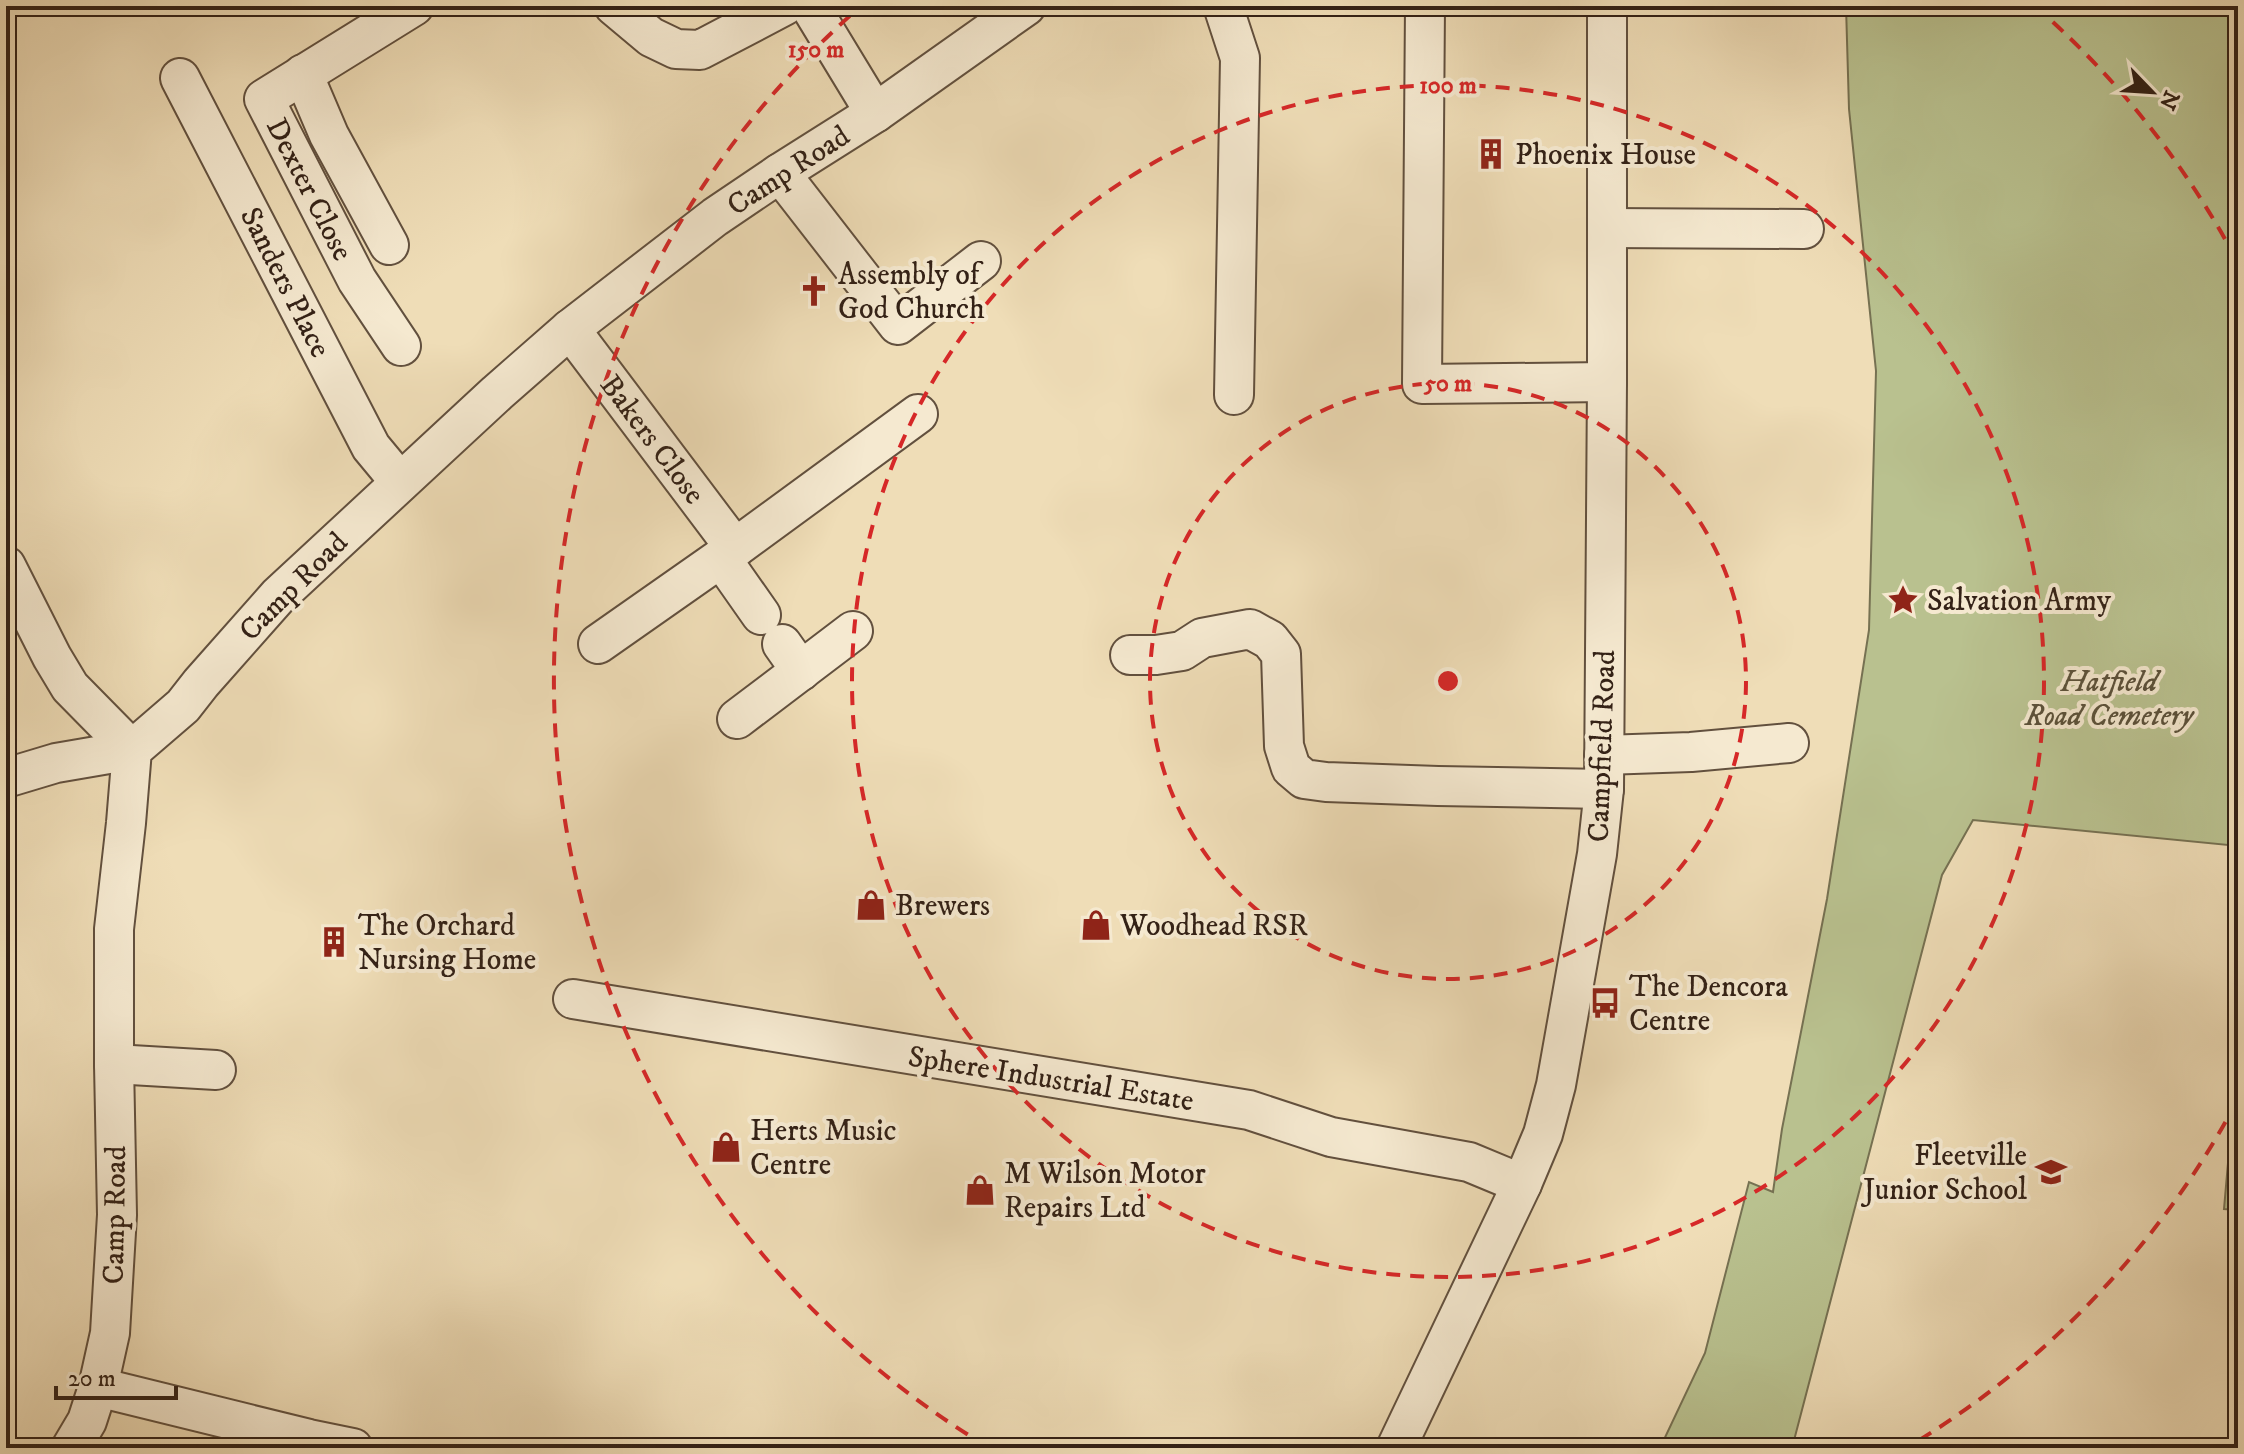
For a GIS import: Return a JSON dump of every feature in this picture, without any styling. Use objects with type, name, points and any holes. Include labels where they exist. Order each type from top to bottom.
[{"type":"street","name":"Dexter Close","points":[[401,346],[357,280],[264,99],[414,6]]},
{"type":"street","points":[[614,6],[651,37],[676,49],[700,50],[784,6]]},
{"type":"street","points":[[810,6],[875,113]]},
{"type":"street","name":"Camp Road","points":[[71,1448],[87,1421],[110,1333],[117,1215],[114,929],[132,750],[183,706],[278,596],[570,329],[715,217],[875,113],[1026,6]]},
{"type":"street","points":[[1223,6],[1240,58],[1234,395]]},
{"type":"street","points":[[1425,6],[1422,384],[1607,382]]},
{"type":"street","name":"Campfield Road","points":[[1396,1448],[1543,1134],[1556,1085],[1597,854],[1604,772],[1607,6]]},
{"type":"street","points":[[303,74],[329,135],[389,245]]},
{"type":"street","name":"Sanders Place","points":[[180,78],[371,447],[400,482]]},
{"type":"street","points":[[780,173],[898,325],[981,261]]},
{"type":"street","points":[[1607,228],[1804,229]]},
{"type":"street","name":"Bakers Close","points":[[570,329],[728,553],[781,643]]},
{"type":"street","points":[[598,644],[918,414]]},
{"type":"street","points":[[6,566],[70,687],[132,750]]},
{"type":"street","points":[[1130,655],[1182,651],[1202,638],[1250,629],[1270,640],[1281,654],[1284,746],[1291,768],[1304,779],[1326,782],[1438,786],[1604,772],[1691,752],[1789,743]]},
{"type":"street","points":[[737,719],[781,643],[853,631]]},
{"type":"street","points":[[6,778],[56,763],[132,750]]},
{"type":"street","name":"Sphere Industrial Estate","points":[[573,999],[1249,1110],[1331,1137],[1469,1162],[1522,1184]]},
{"type":"street","points":[[114,1064],[216,1070]]},
{"type":"street","points":[[98,1387],[353,1448]]},
{"type":"green space","name":"Hatfield Road Cemetery","points":[[1846,6],[2238,6],[2238,846],[1973,820],[1942,875],[1792,1448],[1660,1448],[1705,1353],[1749,1182],[1773,1192],[1782,1129],[1827,899],[1869,630],[1876,371],[1849,109]]},
{"type":"green space","points":[[2238,1048],[2238,1210],[2224,1209]]},
{"type":"place","name":"Phoenix House","points":[[1491,154]]},
{"type":"place","name":"Assembly of God Church","points":[[814,291]]},
{"type":"place","name":"Salvation Army","points":[[1903,600]]},
{"type":"place","name":"Brewers","points":[[871,905]]},
{"type":"place","name":"Woodhead RSR","points":[[1096,925]]},
{"type":"place","name":"The Orchard Nursing Home","points":[[334,942]]},
{"type":"place","name":"The Dencora Centre","points":[[1605,1003]]},
{"type":"place","name":"Herts Music Centre","points":[[726,1147]]},
{"type":"place","name":"Fleetville Junior School","points":[[2051,1172]]},
{"type":"place","name":"M Wilson Motor Repairs Ltd","points":[[980,1190]]}]
